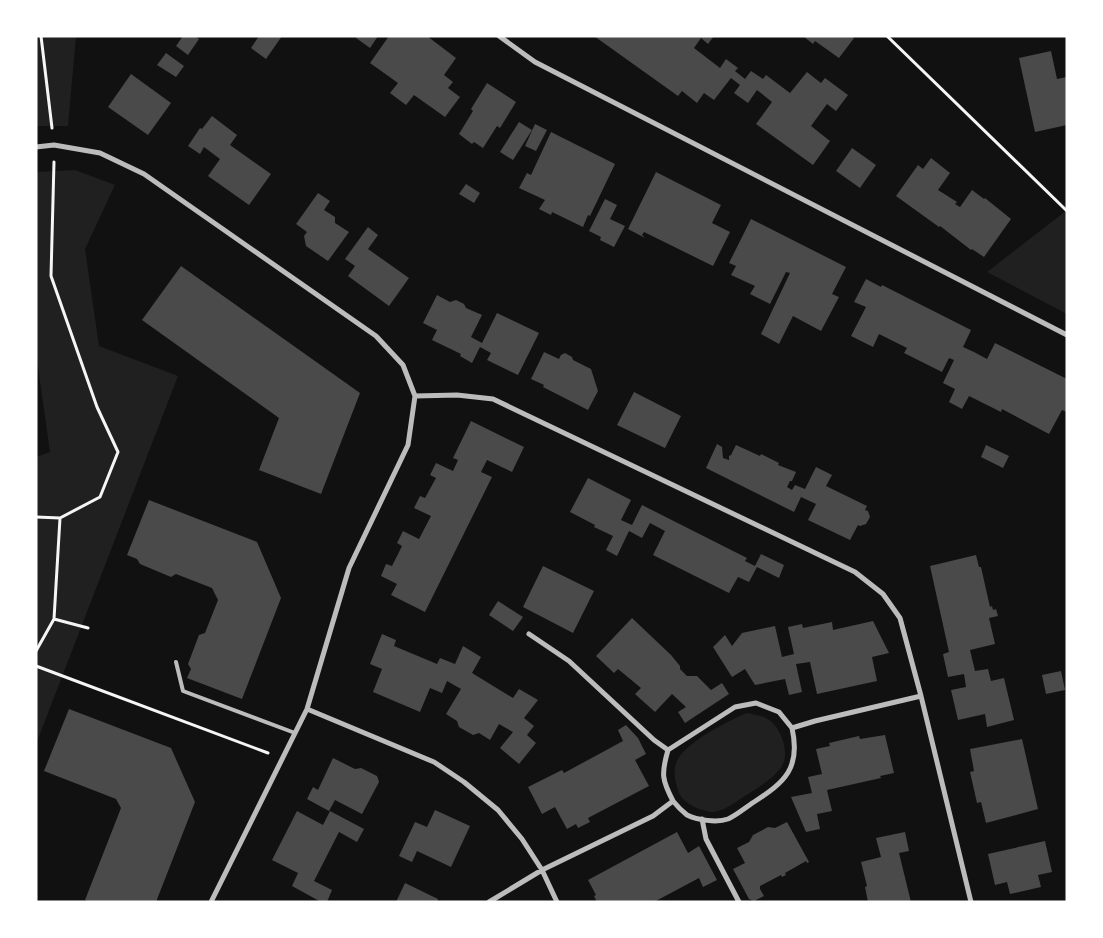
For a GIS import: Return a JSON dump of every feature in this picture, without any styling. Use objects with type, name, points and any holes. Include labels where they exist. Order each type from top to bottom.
[{"type":"street","points":[[499,36],[535,62],[1067,335]]},
{"type":"street","points":[[36,146],[54,145],[100,153],[144,174],[376,336],[403,365],[415,396],[408,445],[349,568],[307,709],[211,902]]},
{"type":"street","points":[[415,396],[457,395],[493,398],[855,572],[883,594],[900,618],[971,902]]},
{"type":"street","points":[[529,634],[569,661],[654,740],[668,750]]},
{"type":"street","points":[[792,728],[921,696]]},
{"type":"street","points":[[756,704],[764,706],[779,712],[792,728],[796,743],[789,773],[773,789],[728,819],[713,821],[687,815],[673,802],[664,783],[664,765],[668,750],[735,707],[756,704]]},
{"type":"street","points":[[307,709],[434,762],[464,782],[498,810],[522,839],[542,870],[557,902]]},
{"type":"street","points":[[488,902],[542,870],[653,816],[673,802]]},
{"type":"street","points":[[702,819],[706,839],[739,902]]},
{"type":"lane","points":[[176,662],[184,691],[295,733]]},
{"type":"path","points":[[36,517],[60,518],[100,497],[118,452],[97,407],[51,276],[54,145],[41,36]]},
{"type":"path","points":[[887,36],[1067,211]]},
{"type":"path","points":[[36,651],[54,618],[60,518]]},
{"type":"path","points":[[54,618],[88,628]]},
{"type":"path","points":[[36,666],[282,758]]},
{"type":"shaded area","points":[[36,36],[76,36],[68,126],[36,126]]},
{"type":"shaded area","points":[[75,170],[115,185],[85,249],[99,346],[178,376],[36,744],[36,457],[50,452],[36,353],[36,172]]},
{"type":"shaded area","points":[[1067,210],[1067,314],[987,272]]},
{"type":"shaded area","points":[[747,713],[766,718],[780,733],[785,748],[784,762],[781,768],[759,787],[720,811],[706,811],[688,803],[681,797],[676,785],[675,772],[678,759],[683,752],[699,739]]},
{"type":"building","points":[[183,36],[195,36],[199,39],[188,55],[176,46]]},
{"type":"building","points":[[259,36],[282,36],[266,59],[251,48]]},
{"type":"building","points":[[357,36],[378,36],[370,48],[356,38]]},
{"type":"building","points":[[389,36],[427,36],[456,58],[444,75],[453,82],[448,88],[460,97],[445,117],[414,95],[406,105],[390,93],[398,83],[370,63]]},
{"type":"building","points":[[594,36],[714,36],[708,44],[701,38],[694,48],[720,68],[726,59],[738,68],[735,71],[745,79],[751,71],[763,79],[766,75],[790,93],[807,72],[821,83],[825,78],[848,95],[836,111],[827,104],[811,126],[830,141],[813,165],[756,124],[772,102],[757,90],[748,103],[734,93],[740,85],[731,78],[714,100],[704,93],[697,103],[682,91],[678,96]]},
{"type":"building","points":[[803,36],[851,36],[854,38],[839,58],[815,41],[813,44]]},
{"type":"building","points":[[1051,51],[1057,79],[1067,77],[1067,125],[1035,132],[1019,58]]},
{"type":"building","points":[[166,53],[184,66],[176,77],[157,65]]},
{"type":"building","points":[[131,74],[171,103],[148,135],[108,107]]},
{"type":"building","points":[[487,83],[516,102],[500,128],[497,126],[483,148],[474,142],[472,144],[459,134],[473,111],[471,109]]},
{"type":"building","points":[[212,116],[237,135],[230,145],[271,174],[249,205],[208,176],[220,159],[204,147],[200,154],[188,146],[200,128],[202,129]]},
{"type":"building","points":[[519,122],[532,130],[513,160],[500,152]]},
{"type":"building","points":[[535,124],[547,130],[536,151],[525,146]]},
{"type":"building","points":[[551,132],[615,164],[583,227],[552,212],[551,215],[539,209],[545,200],[519,188],[527,173],[531,175]]},
{"type":"building","points":[[852,148],[876,165],[860,188],[836,171]]},
{"type":"building","points":[[931,158],[950,173],[938,190],[957,202],[955,204],[960,207],[972,190],[1011,219],[984,257],[971,250],[896,196],[918,165],[923,169]]},
{"type":"building","points":[[656,172],[721,205],[712,223],[730,232],[713,266],[644,232],[642,235],[645,238],[628,229]]},
{"type":"building","points":[[466,184],[480,193],[474,203],[459,194]]},
{"type":"building","points":[[318,193],[330,201],[324,210],[335,217],[335,223],[349,232],[328,261],[306,246],[304,236],[307,232],[296,224]]},
{"type":"building","points":[[605,199],[617,205],[610,219],[625,226],[614,247],[600,240],[601,237],[589,231]]},
{"type":"building","points":[[751,219],[846,267],[832,294],[839,297],[821,331],[793,316],[779,344],[761,334],[790,273],[786,272],[770,304],[750,294],[755,286],[731,275],[736,266],[729,263]]},
{"type":"building","points":[[368,227],[378,235],[368,249],[409,278],[389,306],[348,276],[355,266],[345,259]]},
{"type":"building","points":[[181,266],[360,393],[321,494],[259,470],[279,418],[142,320]]},
{"type":"building","points":[[866,279],[881,287],[882,285],[971,330],[963,347],[987,359],[995,343],[1067,379],[1067,412],[1062,410],[1049,434],[1002,409],[1001,412],[969,396],[962,409],[949,402],[955,389],[943,383],[954,360],[949,358],[942,372],[904,353],[907,348],[879,334],[873,347],[851,336],[866,307],[854,302]]},
{"type":"building","points":[[437,295],[450,302],[456,300],[464,304],[466,308],[482,315],[471,337],[482,343],[497,313],[539,333],[518,375],[487,360],[491,353],[480,347],[472,363],[460,356],[461,354],[432,340],[437,330],[423,323]]},
{"type":"building","points":[[544,352],[559,359],[565,353],[572,357],[573,360],[591,369],[598,391],[588,410],[531,379]]},
{"type":"building","points":[[634,392],[681,416],[665,448],[617,425]]},
{"type":"building","points":[[471,421],[524,447],[512,472],[487,460],[481,472],[492,477],[425,612],[391,595],[397,584],[381,576],[386,564],[392,566],[402,546],[397,543],[403,531],[419,539],[431,516],[414,508],[420,496],[425,498],[436,478],[430,475],[436,463],[453,471],[458,460],[453,458]]},
{"type":"building","points":[[717,444],[722,447],[723,458],[729,460],[729,456],[736,445],[760,456],[761,454],[779,463],[778,465],[796,472],[787,487],[792,490],[795,485],[805,489],[816,467],[832,475],[826,486],[867,506],[865,510],[868,511],[870,517],[866,524],[858,525],[850,540],[808,520],[816,504],[801,497],[794,512],[706,468]]},
{"type":"building","points":[[986,445],[1009,456],[1003,468],[981,457]]},
{"type":"building","points":[[588,478],[631,500],[621,520],[632,525],[642,505],[747,558],[745,561],[755,566],[761,554],[784,565],[779,578],[757,567],[749,582],[738,577],[729,593],[653,555],[665,531],[650,523],[642,538],[629,531],[617,556],[606,550],[613,536],[570,512]]},
{"type":"building","points":[[149,500],[257,542],[281,598],[242,699],[187,678],[191,669],[188,664],[199,635],[205,633],[218,600],[212,588],[176,574],[171,577],[140,564],[137,559],[127,555]]},
{"type":"building","points":[[976,555],[979,567],[981,567],[990,607],[992,606],[993,610],[996,609],[998,616],[989,618],[995,644],[970,650],[975,671],[988,669],[991,681],[1004,678],[1014,720],[987,727],[985,714],[958,720],[951,690],[966,687],[964,674],[948,677],[943,654],[949,652],[930,566]]},
{"type":"building","points":[[543,566],[594,591],[573,633],[523,607]]},
{"type":"building","points":[[498,601],[523,617],[513,631],[489,615]]},
{"type":"building","points":[[632,618],[671,655],[687,676],[697,676],[711,690],[722,683],[729,694],[685,723],[678,712],[686,707],[672,694],[655,712],[635,694],[641,688],[618,669],[614,673],[596,656]]},
{"type":"building","points":[[873,621],[889,653],[872,657],[877,681],[817,694],[810,662],[796,664],[802,692],[789,695],[785,679],[755,685],[745,669],[732,677],[713,647],[725,635],[732,646],[742,633],[775,626],[782,657],[794,654],[788,627],[802,624],[803,628],[832,622],[833,630]]},
{"type":"building","points":[[382,634],[396,640],[394,646],[437,664],[440,658],[455,664],[463,646],[481,657],[472,673],[513,698],[519,689],[538,700],[524,718],[534,726],[527,735],[536,743],[519,764],[500,748],[513,732],[499,724],[490,740],[479,733],[473,735],[459,727],[457,721],[446,714],[461,689],[447,681],[442,693],[430,688],[420,712],[373,692],[382,669],[370,664]]},
{"type":"building","points":[[1061,671],[1065,690],[1046,694],[1042,675]]},
{"type":"building","points":[[69,709],[171,748],[195,802],[156,902],[90,902],[85,900],[121,808],[116,799],[44,771]]},
{"type":"building","points":[[626,725],[638,738],[646,754],[635,760],[649,786],[588,818],[590,822],[578,828],[576,824],[567,829],[555,807],[542,814],[528,787],[562,770],[564,773],[623,741],[618,730]]},
{"type":"building","points":[[885,735],[894,773],[880,776],[881,778],[827,790],[832,811],[817,814],[820,829],[806,832],[791,797],[812,793],[808,777],[822,774],[816,749],[830,746],[829,743],[859,736],[860,739]]},
{"type":"building","points":[[1022,739],[1038,809],[986,823],[981,802],[977,803],[970,772],[974,771],[970,749]]},
{"type":"building","points":[[333,758],[355,769],[361,768],[377,776],[379,782],[362,814],[335,800],[329,811],[307,799],[313,787],[318,790]]},
{"type":"building","points":[[435,810],[470,826],[451,867],[417,851],[412,862],[399,856],[415,822],[427,827]]},
{"type":"building","points":[[297,811],[323,825],[330,811],[364,829],[357,842],[339,832],[314,881],[332,890],[327,902],[321,902],[292,886],[298,873],[272,860]]},
{"type":"building","points":[[787,822],[809,862],[807,863],[806,861],[785,873],[786,875],[782,877],[781,875],[760,886],[764,896],[754,901],[749,899],[733,869],[745,863],[737,848],[749,842],[753,835],[768,827],[775,828]]},
{"type":"building","points":[[677,832],[688,853],[699,846],[717,880],[703,887],[699,878],[654,902],[597,902],[594,896],[596,895],[588,880]]},
{"type":"building","points":[[905,832],[909,851],[899,853],[911,902],[868,902],[865,887],[867,886],[861,862],[881,857],[876,838]]},
{"type":"building","points":[[1045,841],[1052,872],[1038,875],[1041,887],[1010,894],[1007,882],[995,885],[988,854]]},
{"type":"building","points":[[405,883],[438,899],[437,902],[396,902]]}]
